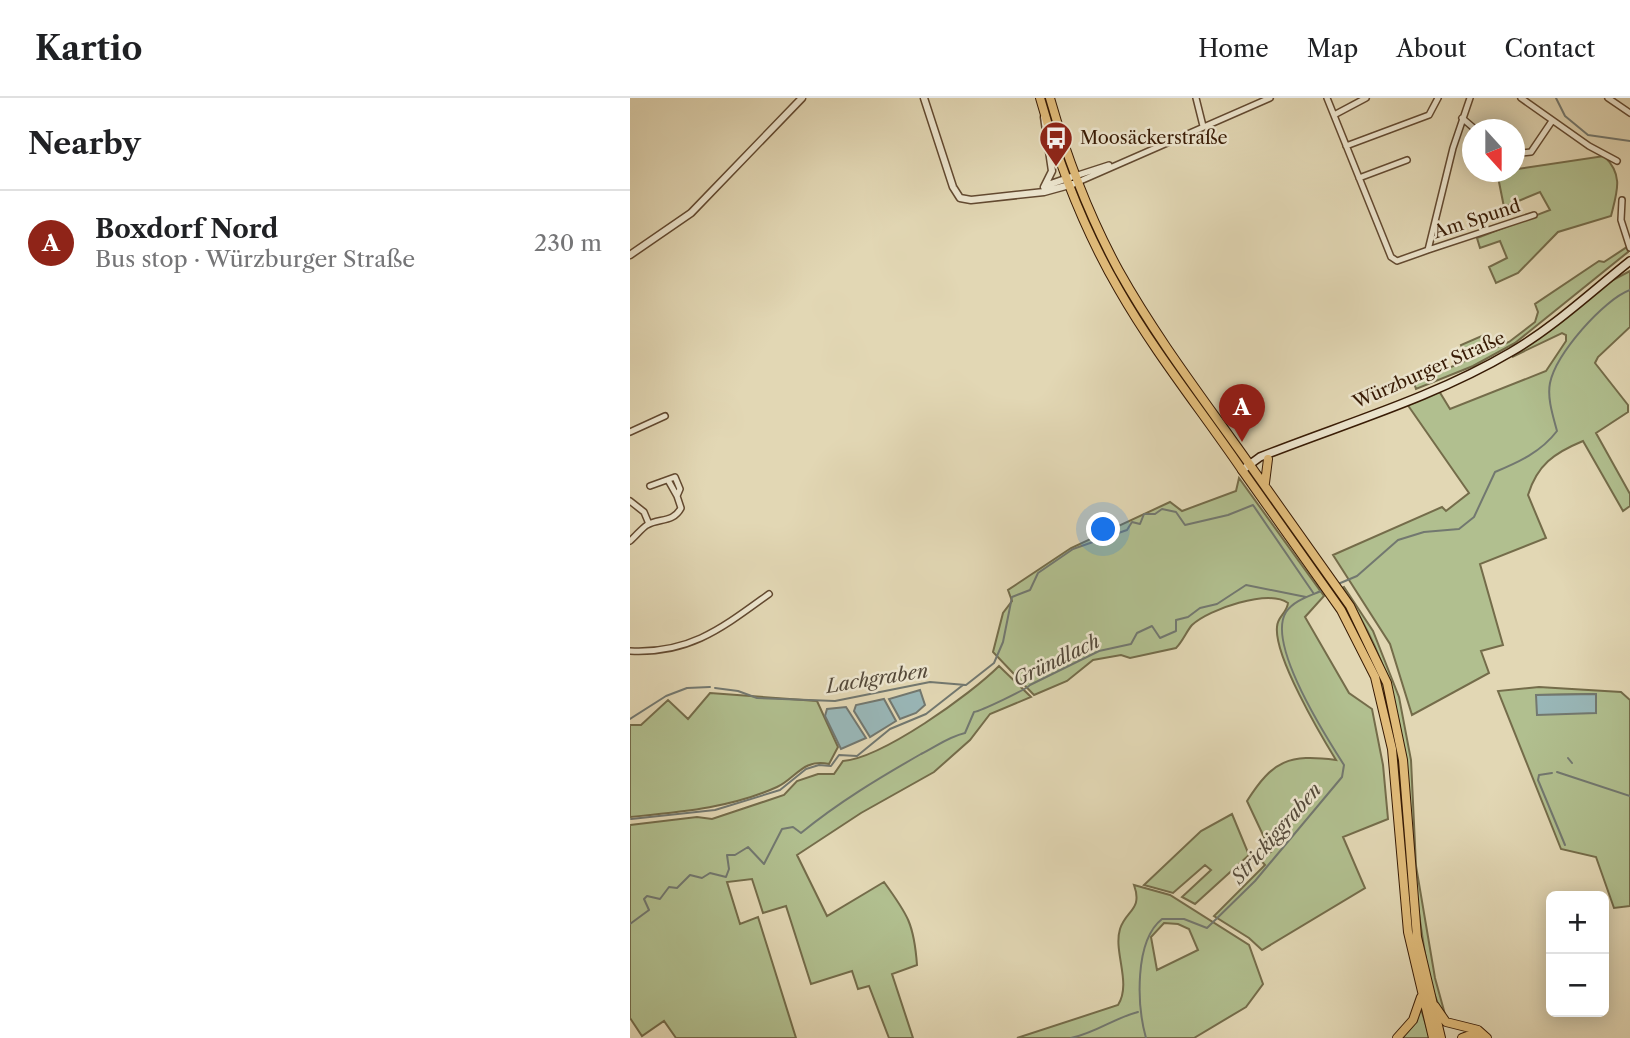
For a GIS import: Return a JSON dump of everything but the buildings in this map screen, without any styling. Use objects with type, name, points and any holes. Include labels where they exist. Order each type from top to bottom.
[{"type":"main road","points":[[1040,98],[1095,246],[1129,307],[1331,594],[1361,645],[1386,715],[1396,776],[1405,916],[1433,1038]]},
{"type":"main road","points":[[1050,98],[1072,181],[1137,302],[1339,590],[1374,650],[1395,712],[1405,772],[1412,896],[1424,994],[1441,1038]]},
{"type":"main road","name":"Würzburger Straße","points":[[1242,470],[1256,459],[1497,360],[1530,340],[1630,261]]},
{"type":"main road","name":"Würzburger Straße","points":[[1250,465],[1300,443]]},
{"type":"main road","points":[[1265,486],[1268,459]]},
{"type":"main road","points":[[1397,1038],[1413,1020],[1424,994]]},
{"type":"main road","points":[[1424,994],[1446,1023],[1478,1030],[1485,1038]]},
{"type":"main road","points":[[1462,1038],[1470,1035],[1485,1038]]},
{"type":"street","points":[[630,255],[691,213],[802,98]]},
{"type":"street","points":[[923,98],[958,197],[971,200],[1034,193],[1072,181],[1126,160],[1259,100],[1270,98]]},
{"type":"street","points":[[1196,98],[1203,126]]},
{"type":"street","points":[[1327,98],[1359,178],[1407,160]]},
{"type":"street","points":[[1334,116],[1366,98]]},
{"type":"street","points":[[1346,146],[1429,115],[1438,98]]},
{"type":"street","points":[[1428,250],[1462,118],[1470,98]]},
{"type":"street","points":[[1521,98],[1552,121],[1617,161]]},
{"type":"street","points":[[1608,98],[1630,113]]},
{"type":"street","points":[[1044,112],[1052,171],[1044,187]]},
{"type":"street","points":[[1525,153],[1531,152],[1552,121]]},
{"type":"street","name":"Am Spund","points":[[1359,178],[1395,261],[1534,215]]},
{"type":"street","points":[[1034,193],[1044,187],[1072,181]]},
{"type":"street","points":[[1622,200],[1621,220],[1630,248]]},
{"type":"street","points":[[630,432],[665,416]]},
{"type":"street","points":[[630,541],[649,524],[665,521],[678,514],[681,508],[677,496],[681,489],[675,477],[650,486]]},
{"type":"street","points":[[630,501],[644,512],[649,524]]},
{"type":"street","points":[[630,651],[672,650],[692,644],[769,594]]},
{"type":"green space","points":[[1604,156],[1617,177],[1617,191],[1611,216],[1558,232],[1518,273],[1496,283],[1489,267],[1507,258],[1500,241],[1480,248],[1477,238],[1550,210],[1540,192],[1504,207],[1499,182],[1525,182],[1525,168]]},
{"type":"green space","points":[[1075,187],[1103,248],[1240,458],[1152,337],[1109,266]]},
{"type":"green space","points":[[1627,247],[1628,252],[1515,343],[1473,366],[1416,389],[1414,383],[1509,342],[1535,322],[1538,312],[1535,304],[1599,261],[1604,262]]},
{"type":"green space","points":[[1630,271],[1630,327],[1595,363],[1628,405],[1628,412],[1596,433],[1630,494],[1630,506],[1623,511],[1583,441],[1563,450],[1548,461],[1536,476],[1528,495],[1546,538],[1480,564],[1503,645],[1481,651],[1489,673],[1412,715],[1390,644],[1333,555],[1442,507],[1446,511],[1469,493],[1407,404],[1439,391],[1450,409],[1546,371],[1566,341],[1566,335],[1562,333],[1512,357],[1611,281]]},
{"type":"green space","points":[[1484,335],[1490,347],[1466,358],[1461,345]]},
{"type":"green space","points":[[1249,470],[1332,581],[1367,641],[1381,673],[1391,706],[1399,750],[1408,886],[1423,981],[1409,925],[1393,734],[1378,679],[1348,615]]},
{"type":"green space","points":[[1239,478],[1324,596],[1305,617],[1349,693],[1372,709],[1383,765],[1388,819],[1343,837],[1365,888],[1262,950],[1249,938],[1214,916],[1265,865],[1259,858],[1271,852],[1247,801],[1265,776],[1284,763],[1306,758],[1336,760],[1299,695],[1278,640],[1277,627],[1288,603],[1267,598],[1225,607],[1192,625],[1176,648],[1130,658],[1121,655],[1093,660],[1067,681],[1034,695],[993,652],[1003,613],[1012,601],[1008,590],[1071,548],[1170,502],[1182,511],[1236,491]]},
{"type":"green space","points":[[1344,587],[1373,631],[1399,697],[1411,760],[1416,866],[1435,978],[1446,1018],[1431,984],[1426,958],[1415,875],[1404,750],[1396,710],[1385,670],[1367,630],[1342,588]]},
{"type":"green space","points":[[999,666],[1031,697],[990,714],[970,740],[934,772],[861,813],[797,855],[827,916],[884,882],[899,903],[912,929],[917,965],[892,974],[913,1038],[889,1038],[869,986],[858,989],[852,971],[811,984],[786,906],[763,913],[752,879],[727,882],[740,924],[758,917],[796,1038],[676,1038],[664,1021],[642,1036],[630,1018],[630,825],[697,817],[712,819],[784,795],[797,781],[818,774],[834,774],[843,761],[880,749],[925,723],[968,693]]},
{"type":"green space","points":[[1539,687],[1621,692],[1630,700],[1630,906],[1614,908],[1596,857],[1561,849],[1498,691]],"holes":[[[1595,694],[1596,713],[1536,695]]]},
{"type":"green space","points":[[710,693],[817,701],[838,747],[829,764],[812,764],[777,787],[760,794],[705,808],[630,817],[630,725],[641,725],[668,700],[688,719]]},
{"type":"green space","points":[[1232,814],[1249,855],[1195,904],[1182,897],[1211,870],[1205,865],[1173,893],[1144,885],[1201,831]]},
{"type":"green space","points":[[1134,885],[1170,895],[1249,945],[1263,984],[1246,1007],[1194,1038],[1017,1038],[1118,1005],[1122,996],[1123,977],[1118,938],[1123,923],[1135,905]],"holes":[[[1164,923],[1178,924],[1189,929],[1198,950],[1157,970],[1151,937]]]},
{"type":"green space","points":[[1421,1009],[1430,1038],[1400,1038]]},
{"type":"water","points":[[920,690],[925,705],[916,713],[900,719],[889,699]]},
{"type":"water","points":[[1596,694],[1596,713],[1537,715],[1536,695]]},
{"type":"water","points":[[884,699],[896,721],[870,737],[854,711],[856,705]]},
{"type":"water","points":[[846,707],[866,738],[841,749],[825,716],[827,709]]},
{"type":"waterway","points":[[1556,98],[1565,116],[1588,135],[1630,141]]},
{"type":"waterway","name":"Gründlach","points":[[1338,584],[1357,576],[1398,540],[1424,532],[1459,529],[1474,517],[1495,472],[1537,451],[1557,431],[1549,395],[1554,371],[1571,343],[1594,316],[1630,290]]},
{"type":"waterway","name":"Lachgraben","points":[[715,688],[738,691],[757,698],[835,701],[930,682],[966,685],[994,663],[1003,642],[1012,597],[1030,590],[1038,573],[1073,549],[1127,530],[1132,522],[1140,524],[1144,514],[1155,514],[1162,509],[1176,512],[1185,525],[1228,515],[1253,505],[1314,594]]},
{"type":"waterway","name":"Gründlach","points":[[630,924],[649,910],[644,899],[647,896],[660,899],[669,887],[677,888],[690,875],[702,878],[710,873],[726,877],[729,869],[727,855],[735,855],[748,847],[764,864],[782,829],[793,827],[801,833],[875,781],[943,742],[965,733],[974,712],[1004,700],[1099,651],[1131,644],[1137,633],[1152,626],[1160,638],[1176,631],[1176,620],[1188,617],[1200,608],[1217,604],[1246,585],[1306,597]]},
{"type":"waterway","name":"Strickiggraben","points":[[1146,1038],[1141,1009],[1140,975],[1146,942],[1153,929],[1162,919],[1184,919],[1207,928],[1255,881],[1342,777],[1344,765],[1312,713],[1291,667],[1282,627],[1286,612],[1293,604],[1323,590]]},
{"type":"waterway","points":[[631,819],[715,810],[780,790],[806,769],[819,765],[831,766],[839,755],[857,756],[890,729],[926,714],[963,685]]},
{"type":"waterway","name":"Lachgraben","points":[[630,719],[666,696],[687,688],[710,687]]},
{"type":"waterway","points":[[1568,758],[1572,763]]},
{"type":"waterway","points":[[1557,772],[1630,796]]},
{"type":"waterway","points":[[1552,773],[1539,775],[1538,780],[1565,845]]},
{"type":"waterway","points":[[1071,1038],[1138,1012]]},
{"type":"place","name":"Moosäckerstraße","points":[[1056,168]]},
{"type":"place","name":"Boxdorf Nord","points":[[1242,442]]}]
